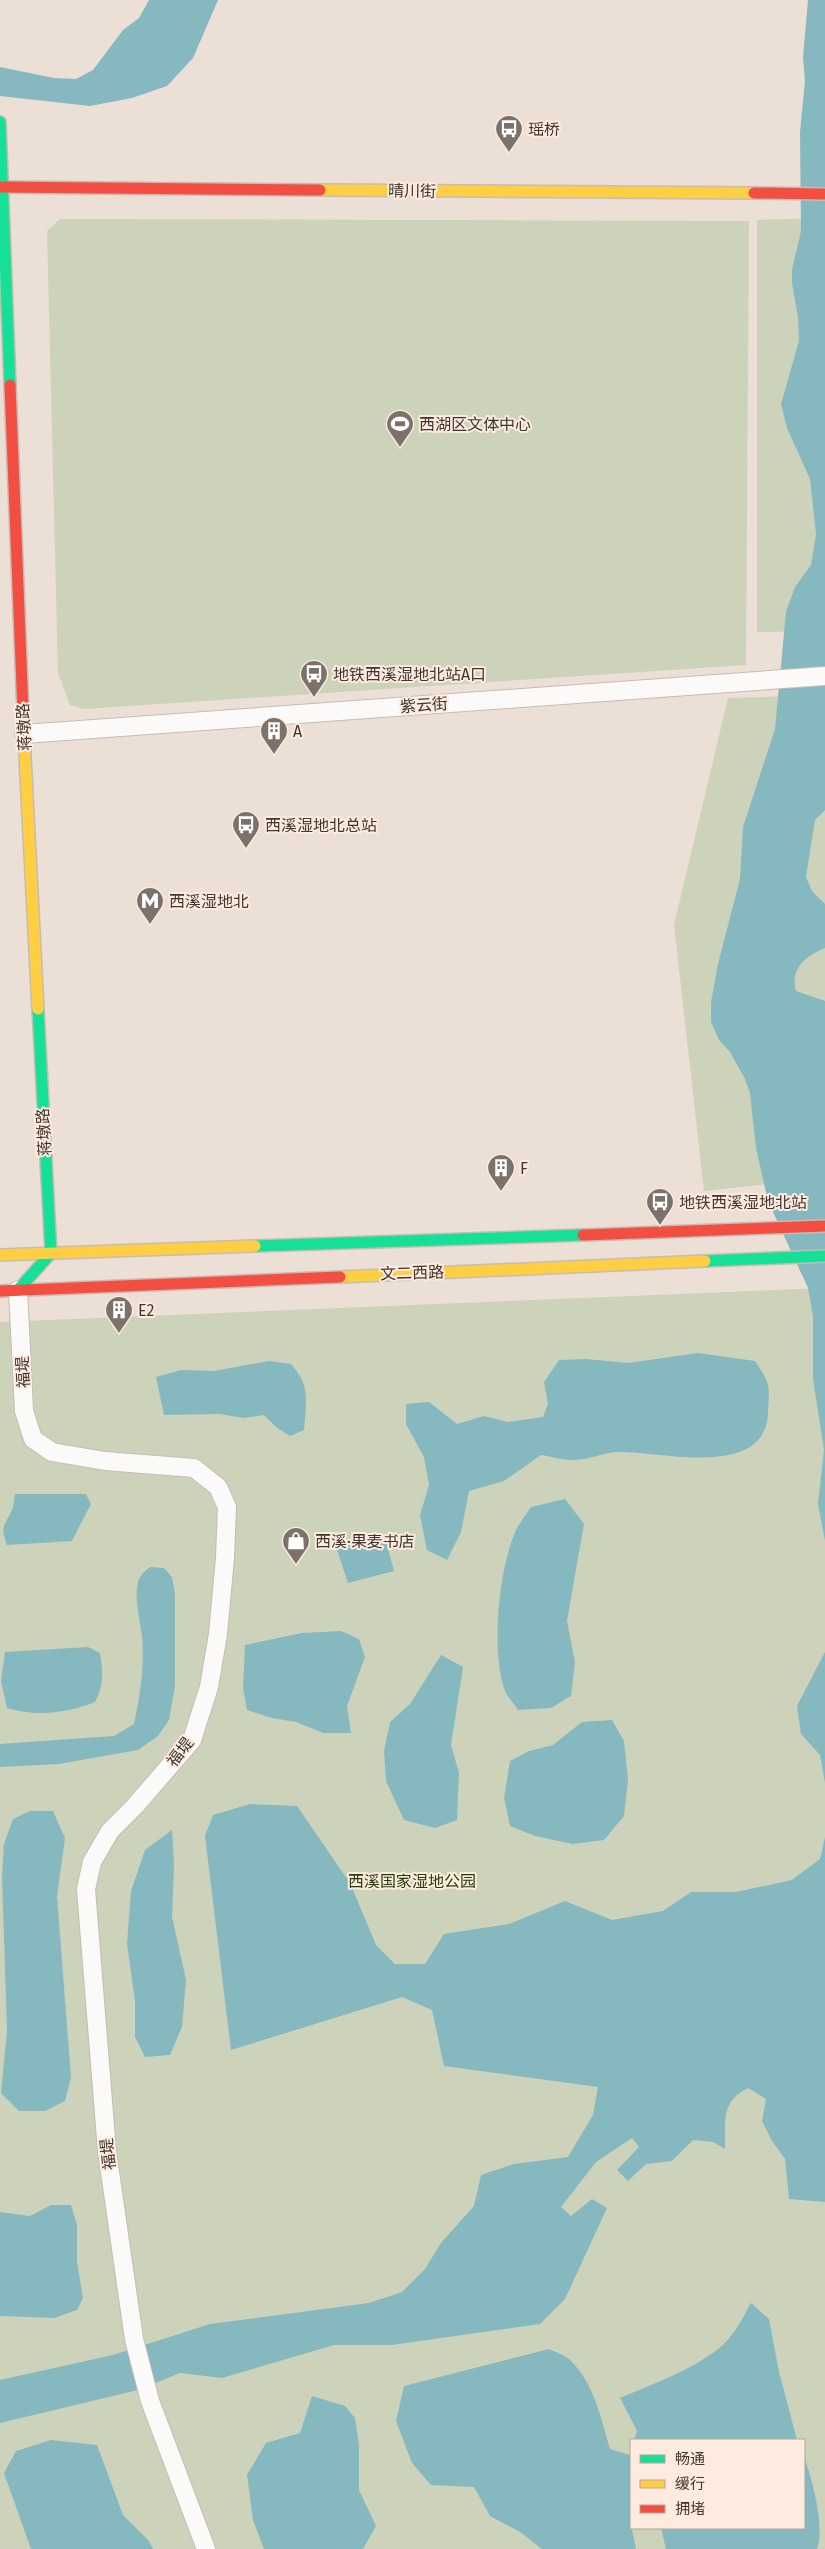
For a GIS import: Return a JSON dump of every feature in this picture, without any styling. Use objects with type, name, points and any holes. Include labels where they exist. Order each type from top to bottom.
[{"type":"main road","name":"蒋墩路","points":[[0,122],[1,187],[24,734],[51,1253]]},
{"type":"main road","name":"晴川街","points":[[1,187],[825,194]]},
{"type":"main road","name":"文二西路","points":[[0,1255],[825,1226]]},
{"type":"main road","points":[[15,1286],[51,1253]]},
{"type":"main road","name":"文二西路","points":[[0,1291],[15,1286],[825,1256]]},
{"type":"street","name":"紫云街","points":[[24,734],[825,676]]},
{"type":"street","name":"福堤","points":[[15,1286],[24,1411],[33,1439],[52,1452],[105,1461],[194,1468],[218,1487],[227,1507],[225,1558],[218,1634],[209,1687],[192,1740],[135,1806],[110,1831],[92,1862],[86,1889],[107,2151],[134,2339],[150,2401],[206,2549]]},
{"type":"green space","points":[[825,218],[825,631],[757,632],[757,220]]},
{"type":"green space","name":"西湖区文体中心","points":[[60,219],[749,221],[746,665],[84,709],[70,705],[58,673],[47,231]]},
{"type":"green space","points":[[825,695],[825,1178],[704,1191],[674,925],[728,698]]},
{"type":"green space","name":"西溪国家湿地公园","points":[[825,1288],[825,2549],[0,2549],[0,1322]]},
{"type":"water","points":[[149,0],[218,0],[193,58],[167,86],[132,98],[90,106],[0,96],[0,67],[54,78],[76,79],[93,70],[123,30],[139,18]]},
{"type":"water","points":[[808,0],[825,0],[825,810],[815,820],[806,877],[812,891],[825,904],[825,948],[805,959],[797,970],[795,983],[796,991],[825,1001],[825,1541],[818,1504],[824,1450],[813,1379],[813,1316],[808,1288],[768,1201],[756,1148],[750,1093],[745,1079],[730,1052],[719,1040],[711,1022],[711,1002],[718,964],[740,879],[743,827],[775,729],[786,612],[795,587],[811,565],[816,534],[810,479],[787,428],[781,404],[799,341],[792,270],[801,231],[800,132],[805,81],[803,57]]},
{"type":"water","points":[[698,1353],[755,1361],[767,1381],[769,1391],[768,1414],[762,1435],[748,1448],[729,1455],[706,1457],[616,1452],[571,1460],[541,1455],[504,1481],[469,1491],[461,1532],[447,1560],[427,1550],[420,1515],[429,1485],[424,1457],[406,1424],[406,1404],[429,1402],[457,1424],[484,1416],[508,1422],[543,1417],[548,1404],[544,1382],[559,1360],[586,1359],[628,1363]]},
{"type":"water","points":[[269,1361],[291,1364],[302,1380],[306,1395],[304,1430],[290,1436],[276,1427],[264,1415],[243,1418],[220,1414],[164,1415],[156,1377],[181,1370],[214,1371]]},
{"type":"water","points":[[15,1494],[86,1494],[91,1504],[72,1541],[7,1545],[3,1530],[13,1508]]},
{"type":"water","points":[[565,1499],[584,1524],[567,1621],[575,1662],[571,1696],[551,1708],[518,1710],[505,1691],[498,1652],[499,1608],[505,1565],[516,1530],[531,1507]]},
{"type":"water","points":[[385,1538],[394,1571],[348,1583],[336,1547]]},
{"type":"water","points":[[150,1567],[164,1568],[172,1577],[175,1594],[175,1686],[169,1720],[158,1736],[138,1750],[59,1764],[0,1767],[0,1744],[114,1736],[134,1724],[143,1658],[137,1589],[140,1577]]},
{"type":"water","points":[[341,1631],[359,1639],[365,1657],[347,1706],[351,1733],[323,1733],[296,1722],[272,1718],[247,1710],[243,1688],[245,1645],[302,1633]]},
{"type":"water","points":[[88,1647],[100,1653],[101,1660],[101,1684],[95,1702],[74,1709],[40,1713],[7,1708],[1,1681],[5,1652]]},
{"type":"water","points":[[825,1652],[825,1783],[820,1755],[801,1734],[797,1706]]},
{"type":"water","points":[[441,1655],[463,1667],[451,1745],[459,1773],[457,1820],[435,1828],[404,1820],[386,1781],[384,1751],[390,1722],[410,1704]]},
{"type":"water","points":[[612,1720],[624,1741],[628,1779],[624,1816],[604,1840],[573,1844],[535,1836],[510,1826],[504,1798],[510,1761],[529,1751],[553,1745],[582,1722]]},
{"type":"water","points":[[250,1804],[297,1806],[350,1883],[376,1945],[395,1964],[425,1964],[444,1934],[509,1924],[565,1901],[612,1920],[663,1911],[691,1892],[736,1892],[792,1880],[820,1859],[825,1837],[825,2202],[789,2199],[785,2159],[772,2141],[762,2121],[766,2099],[748,2088],[739,2093],[726,2113],[725,2149],[713,2142],[693,2140],[672,2161],[646,2164],[628,2181],[617,2170],[639,2147],[632,2138],[596,2162],[561,2207],[571,2216],[592,2199],[607,2208],[565,2299],[540,2324],[392,2345],[334,2345],[222,2378],[180,2373],[138,2390],[0,2423],[0,2380],[113,2355],[210,2324],[369,2303],[402,2292],[425,2269],[441,2243],[474,2206],[481,2175],[514,2164],[568,2157],[593,2115],[598,2087],[444,2066],[432,2010],[402,1997],[231,2050],[205,1836],[213,1815]]},
{"type":"water","points":[[30,1811],[53,1811],[65,1838],[57,1896],[71,2078],[65,2101],[45,2111],[19,2111],[1,2093],[7,2031],[2,1876],[4,1844],[13,1819]]},
{"type":"water","points":[[172,1830],[174,1865],[172,1917],[186,1980],[182,2027],[170,2055],[145,2057],[135,2037],[135,2001],[127,1944],[131,1891],[145,1850]]},
{"type":"water","points":[[51,2205],[71,2205],[77,2225],[77,2262],[83,2298],[77,2310],[54,2318],[0,2316],[0,2212],[30,2216]]},
{"type":"water","points":[[751,2303],[769,2319],[779,2372],[797,2439],[634,2439],[637,2431],[620,2398],[683,2371],[706,2358],[723,2345],[741,2322]]},
{"type":"water","points":[[549,2349],[568,2358],[578,2369],[591,2390],[600,2413],[610,2449],[630,2455],[630,2529],[632,2529],[636,2549],[542,2549],[520,2532],[490,2516],[474,2487],[431,2485],[412,2463],[396,2421],[404,2386]]},
{"type":"water","points":[[312,2396],[345,2406],[355,2418],[359,2445],[359,2490],[376,2526],[363,2549],[264,2549],[253,2520],[247,2475],[266,2443],[300,2433]]},
{"type":"water","points":[[51,2440],[97,2445],[123,2515],[149,2541],[153,2549],[31,2549],[4,2473],[16,2451]]},
{"type":"water","points":[[805,2460],[811,2478],[819,2517],[820,2529],[817,2549],[666,2549],[661,2529],[805,2529]]},
{"type":"traffic: fast","points":[[0,122],[10,385]]},
{"type":"traffic: fast","points":[[18,1290],[51,1253],[38,1009]]},
{"type":"traffic: fast","points":[[255,1246],[583,1235]]},
{"type":"traffic: fast","points":[[705,1261],[825,1256]]},
{"type":"traffic: slow","points":[[320,190],[754,193]]},
{"type":"traffic: slow","points":[[24,737],[38,1009]]},
{"type":"traffic: slow","points":[[0,1255],[255,1246]]},
{"type":"traffic: slow","points":[[340,1277],[705,1261]]},
{"type":"traffic: jam","points":[[0,187],[320,190]]},
{"type":"traffic: jam","points":[[754,193],[825,194]]},
{"type":"traffic: jam","points":[[10,385],[24,737]]},
{"type":"traffic: jam","points":[[583,1235],[825,1226]]},
{"type":"traffic: jam","points":[[0,1291],[340,1277]]},
{"type":"place","name":"瑶桥","points":[[509,153]]},
{"type":"place","name":"西湖区文体中心","points":[[400,448]]},
{"type":"place","name":"地铁西溪湿地北站A口","points":[[314,698]]},
{"type":"place","name":"A","points":[[274,755]]},
{"type":"place","name":"西溪湿地北总站","points":[[246,849]]},
{"type":"place","name":"西溪湿地北","points":[[150,925]]},
{"type":"place","name":"F","points":[[501,1192]]},
{"type":"place","name":"地铁西溪湿地北站","points":[[660,1226]]},
{"type":"place","name":"E2","points":[[119,1334]]},
{"type":"place","name":"西溪·果麦书店","points":[[296,1565]]}]
